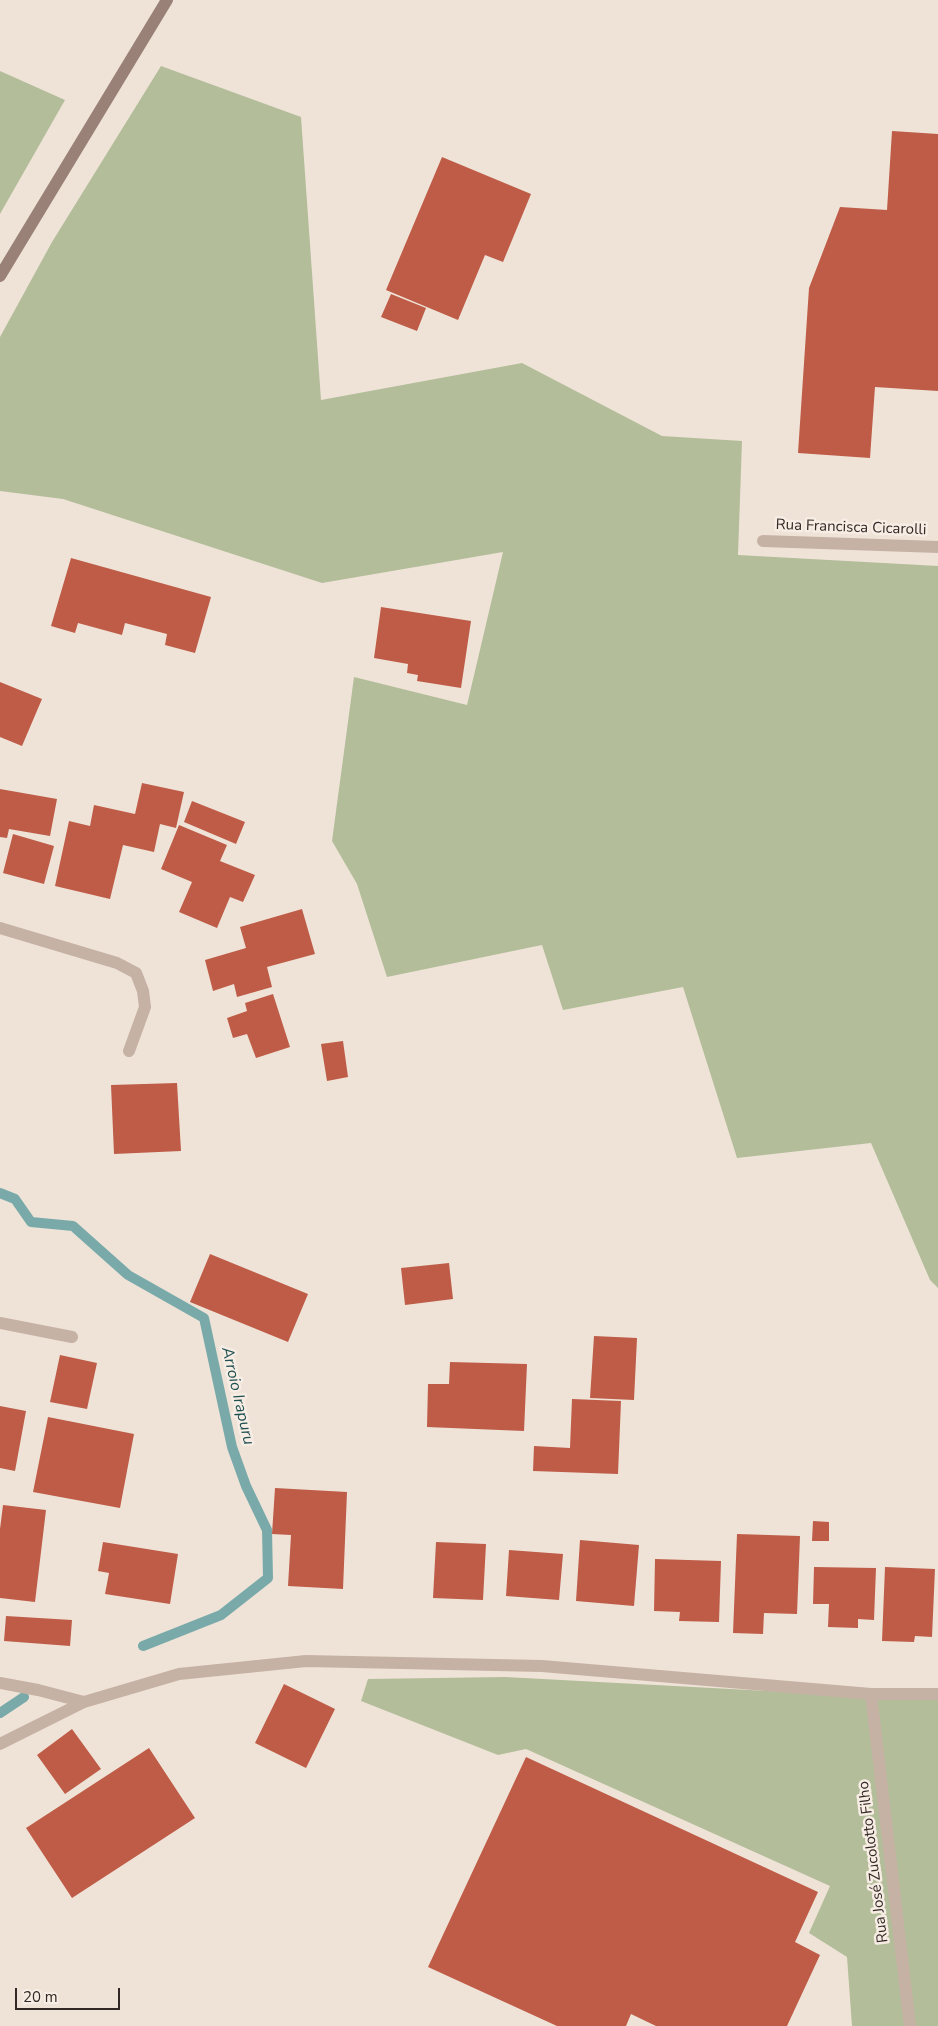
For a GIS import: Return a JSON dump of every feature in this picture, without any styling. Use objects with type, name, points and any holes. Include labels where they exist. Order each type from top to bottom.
[{"type":"main road","points":[[0,276],[167,0]]},
{"type":"street","name":"Rua Francisca Cicarolli","points":[[763,541],[938,547]]},
{"type":"street","points":[[0,928],[117,962],[136,973],[143,991],[145,1007],[129,1051]]},
{"type":"street","points":[[0,1323],[72,1337]]},
{"type":"street","points":[[0,1744],[84,1702],[180,1674],[306,1661],[542,1666],[871,1694],[938,1694]]},
{"type":"street","points":[[0,1683],[38,1690],[84,1702]]},
{"type":"street","name":"Rua José Zucolotto Filho","points":[[871,1694],[910,2026]]},
{"type":"green space","points":[[161,66],[301,117],[321,400],[522,363],[662,436],[742,441],[738,555],[938,566],[938,1288],[930,1280],[871,1143],[737,1158],[683,987],[563,1010],[542,945],[387,977],[357,884],[332,841],[354,677],[467,705],[503,552],[322,583],[63,499],[0,491],[0,337],[52,242]]},
{"type":"green space","points":[[0,71],[65,100],[0,214]]},
{"type":"green space","points":[[505,1677],[938,1700],[938,2026],[852,2026],[847,1957],[809,1933],[830,1886],[526,1749],[498,1755],[361,1701],[368,1679]]},
{"type":"building","points":[[892,131],[938,134],[938,391],[875,387],[870,458],[798,453],[809,288],[840,207],[887,210]]},
{"type":"building","points":[[442,157],[531,194],[503,262],[485,255],[458,320],[386,290]]},
{"type":"building","points":[[391,294],[426,308],[417,331],[381,317]]},
{"type":"building","points":[[71,558],[211,597],[195,653],[165,645],[167,634],[125,623],[122,635],[78,623],[75,633],[51,626]]},
{"type":"building","points":[[381,607],[471,621],[461,688],[417,681],[418,675],[407,673],[408,664],[374,658]]},
{"type":"building","points":[[0,682],[42,699],[22,746],[0,737]]},
{"type":"building","points":[[142,783],[184,792],[176,828],[160,824],[154,852],[123,845],[110,899],[55,886],[69,821],[90,826],[94,805],[135,814]]},
{"type":"building","points":[[0,789],[57,799],[50,836],[9,829],[7,838],[0,837]]},
{"type":"building","points":[[192,801],[245,822],[236,844],[184,822]]},
{"type":"building","points":[[179,825],[227,845],[220,861],[255,875],[243,902],[230,897],[217,928],[179,912],[192,882],[161,869]]},
{"type":"building","points":[[13,834],[54,846],[44,884],[3,873]]},
{"type":"building","points":[[302,909],[315,954],[267,967],[272,987],[237,997],[234,984],[213,991],[205,960],[246,948],[240,927]]},
{"type":"building","points":[[273,994],[290,1047],[256,1058],[247,1034],[233,1038],[227,1018],[247,1011],[245,1003]]},
{"type":"building","points":[[343,1041],[348,1077],[327,1081],[321,1044]]},
{"type":"building","points":[[177,1083],[181,1151],[114,1154],[111,1085]]},
{"type":"building","points":[[210,1254],[308,1294],[288,1342],[190,1302]]},
{"type":"building","points":[[449,1263],[453,1299],[405,1305],[401,1268]]},
{"type":"building","points":[[594,1336],[637,1338],[634,1400],[590,1398]]},
{"type":"building","points":[[60,1355],[97,1363],[87,1409],[50,1402]]},
{"type":"building","points":[[450,1362],[527,1364],[524,1431],[427,1427],[428,1384],[449,1384]]},
{"type":"building","points":[[572,1399],[621,1401],[618,1474],[533,1471],[534,1446],[570,1448]]},
{"type":"building","points":[[0,1406],[26,1411],[15,1471],[0,1468]]},
{"type":"building","points":[[48,1417],[134,1434],[120,1508],[33,1492]]},
{"type":"building","points":[[275,1488],[347,1492],[343,1589],[288,1586],[291,1535],[272,1534]]},
{"type":"building","points":[[3,1505],[46,1510],[35,1602],[0,1598],[0,1529]]},
{"type":"building","points":[[813,1521],[829,1522],[829,1541],[812,1541]]},
{"type":"building","points":[[737,1534],[800,1536],[797,1614],[764,1613],[763,1634],[733,1633]]},
{"type":"building","points":[[580,1540],[639,1545],[634,1606],[576,1601]]},
{"type":"building","points":[[103,1542],[178,1554],[170,1604],[105,1594],[109,1573],[98,1571]]},
{"type":"building","points":[[436,1542],[486,1544],[483,1600],[433,1598]]},
{"type":"building","points":[[509,1550],[563,1554],[559,1600],[506,1596]]},
{"type":"building","points":[[655,1559],[721,1561],[719,1622],[679,1621],[680,1612],[654,1611]]},
{"type":"building","points":[[814,1567],[876,1568],[874,1620],[858,1619],[858,1628],[828,1627],[829,1604],[813,1604]]},
{"type":"building","points":[[885,1567],[935,1569],[932,1637],[915,1636],[914,1642],[882,1641]]},
{"type":"building","points":[[6,1616],[72,1620],[70,1646],[4,1641]]},
{"type":"building","points":[[284,1684],[335,1709],[306,1768],[255,1743]]},
{"type":"building","points":[[72,1729],[101,1769],[65,1794],[37,1755]]},
{"type":"building","points":[[149,1748],[195,1818],[72,1898],[26,1828]]},
{"type":"building","points":[[526,1757],[818,1892],[795,1942],[820,1955],[787,2026],[656,2026],[631,2014],[626,2026],[557,2026],[428,1967]]},
{"type":"waterway","name":"Arroio Irapuru","points":[[0,1193],[15,1199],[31,1222],[73,1226],[128,1275],[204,1318],[232,1447],[246,1486],[267,1530],[268,1578],[221,1615],[143,1646]]},
{"type":"waterway","name":"Arroio Irapuru","points":[[0,1713],[24,1697]]}]
